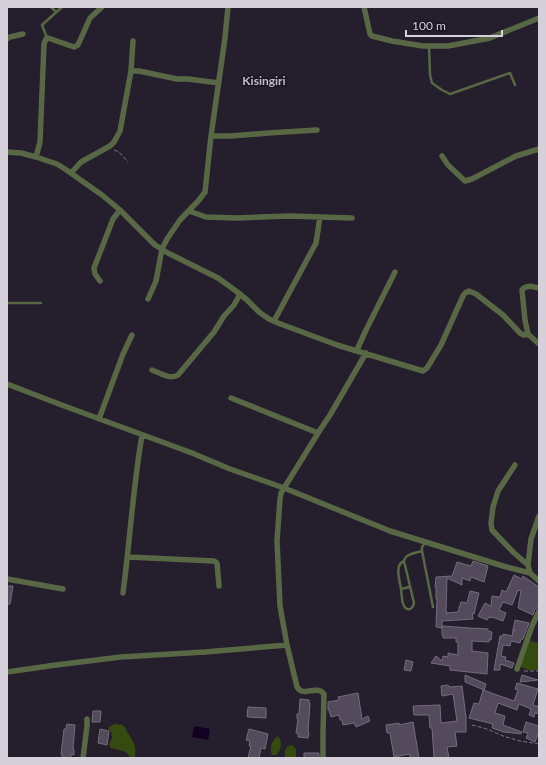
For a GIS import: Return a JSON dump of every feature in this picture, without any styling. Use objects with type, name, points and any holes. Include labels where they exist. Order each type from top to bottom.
[{"type":"street","points":[[36,157],[40,142],[44,44],[46,39],[74,47],[77,46],[90,18],[102,7]]},
{"type":"street","points":[[148,299],[156,281],[162,249],[167,238],[180,220],[189,212],[205,192],[228,7]]},
{"type":"street","points":[[364,7],[370,34],[372,36],[423,46],[448,46],[490,38],[539,18]]},
{"type":"street","points":[[7,39],[23,34]]},
{"type":"street","points":[[71,173],[81,162],[110,146],[120,131],[131,71],[133,40]]},
{"type":"street","points":[[131,71],[139,70],[177,79],[219,83]]},
{"type":"street","points":[[211,136],[317,130]]},
{"type":"street","points":[[442,156],[448,165],[465,181],[472,179],[516,156],[539,148]]},
{"type":"street","points":[[7,152],[21,153],[57,164],[102,195],[120,210],[155,245],[218,278],[240,294],[268,319],[337,345],[357,350],[423,372],[441,345],[463,296],[469,291],[476,294],[503,315],[520,333],[524,335],[528,334]]},
{"type":"street","points":[[100,281],[95,274],[94,268],[113,219],[120,210]]},
{"type":"street","points":[[189,212],[206,217],[238,218],[289,216],[352,218]]},
{"type":"street","points":[[274,321],[316,243],[320,218]]},
{"type":"street","points":[[357,350],[395,272]]},
{"type":"street","points":[[539,288],[527,286],[522,290],[528,334],[539,344]]},
{"type":"street","points":[[152,370],[175,377],[214,332],[224,316],[234,305],[240,294]]},
{"type":"street","points":[[99,419],[123,354],[132,335]]},
{"type":"street","points":[[323,758],[324,694],[321,691],[316,690],[299,690],[297,687],[280,606],[277,548],[280,499],[281,493],[330,415],[366,353]]},
{"type":"street","points":[[7,384],[284,488],[390,531],[530,573],[539,581]]},
{"type":"street","points":[[231,398],[318,433]]},
{"type":"street","points":[[123,592],[142,435]]},
{"type":"street","points":[[516,465],[498,491],[493,507],[491,523],[492,530],[528,565]]},
{"type":"street","points":[[530,573],[528,565],[531,539],[539,516]]},
{"type":"street","points":[[128,557],[214,561],[217,563],[219,586]]},
{"type":"street","points":[[7,579],[63,589]]},
{"type":"street","points":[[516,669],[532,626],[539,612]]},
{"type":"street","points":[[7,672],[56,664],[121,657],[287,645]]},
{"type":"street","points":[[83,758],[87,718]]},
{"type":"lane","points":[[51,7],[56,12]]},
{"type":"lane","points":[[47,39],[42,25],[62,7]]},
{"type":"lane","points":[[429,46],[430,75],[432,83],[450,94],[510,73],[515,85]]},
{"type":"lane","points":[[7,303],[41,303]]},
{"type":"lane","points":[[425,542],[422,547],[422,551],[433,607]]},
{"type":"lane","points":[[404,561],[414,603],[409,609],[403,606],[398,570],[400,563],[404,561],[406,556],[422,551]]},
{"type":"lane","points":[[401,589],[410,587]]},
{"type":"path","points":[[103,150],[113,150],[118,152],[128,162]]},
{"type":"path","points":[[516,669],[524,671],[539,671]]},
{"type":"path","points":[[472,725],[520,741],[539,744]]},
{"type":"green space","points":[[530,641],[539,643],[539,670],[528,670],[521,667],[521,662]]},
{"type":"green space","points":[[116,724],[124,726],[132,740],[135,748],[135,758],[130,758],[128,754],[123,751],[110,747],[112,738],[111,732],[108,728]]},
{"type":"green space","points":[[278,736],[281,741],[280,748],[277,755],[272,755],[272,744]]},
{"type":"green space","points":[[292,745],[296,749],[295,758],[285,758],[285,750],[288,746]]},
{"type":"shaded area","points":[[194,726],[210,729],[208,740],[192,737]]},
{"type":"building","points":[[473,561],[488,566],[484,582],[471,577],[470,581],[462,578],[462,585],[447,578],[446,613],[458,612],[461,602],[467,603],[470,591],[479,593],[474,614],[472,613],[473,619],[442,621],[442,628],[436,627],[436,577],[452,576],[457,562],[471,566]]},
{"type":"building","points":[[514,575],[522,579],[523,576],[539,587],[539,607],[535,609],[533,615],[518,608],[521,591],[518,590],[512,605],[503,602],[499,610],[506,613],[503,621],[492,617],[489,617],[487,620],[478,616],[485,603],[491,606],[492,596],[500,597],[502,590],[506,592]]},
{"type":"building","points":[[7,586],[13,586],[10,604],[7,604]]},
{"type":"building","points":[[515,620],[529,623],[520,643],[511,641],[510,646],[503,645],[501,656],[506,657],[505,660],[514,663],[512,668],[500,664],[500,670],[494,670],[500,636],[503,636],[503,634],[512,636]]},
{"type":"building","points":[[442,626],[488,629],[488,631],[492,632],[491,640],[489,639],[489,642],[472,641],[472,651],[488,653],[487,674],[450,670],[450,666],[431,663],[436,656],[442,661],[443,656],[448,657],[448,653],[458,655],[458,642],[456,642],[456,638],[443,638]]},
{"type":"building","points":[[406,660],[413,662],[411,671],[404,670]]},
{"type":"building","points":[[465,675],[486,684],[484,690],[465,682]]},
{"type":"building","points":[[522,675],[538,680],[520,682]]},
{"type":"building","points":[[517,683],[538,689],[533,705],[539,707],[539,714],[535,713],[534,717],[529,715],[531,709],[519,704],[517,710],[498,703],[495,713],[505,716],[503,725],[522,732],[521,734],[504,732],[492,728],[493,724],[469,718],[474,703],[479,704],[483,690],[514,701],[518,690],[515,689]]},
{"type":"building","points":[[448,685],[449,687],[462,686],[466,717],[466,732],[455,732],[457,746],[447,747],[449,758],[434,758],[432,728],[430,728],[429,715],[414,715],[413,706],[440,705],[441,723],[457,721],[453,694],[442,696],[441,686]]},
{"type":"building","points":[[358,693],[362,719],[368,716],[370,721],[356,727],[354,723],[343,725],[339,715],[331,717],[328,710],[328,702],[339,700],[338,697]]},
{"type":"building","points":[[300,699],[309,700],[310,703],[308,738],[298,737],[298,733],[296,733],[298,719],[297,714],[299,714]]},
{"type":"building","points":[[248,707],[266,708],[266,718],[247,717]]},
{"type":"building","points":[[93,711],[101,711],[100,722],[92,722]]},
{"type":"building","points":[[413,722],[419,758],[410,758],[410,754],[394,757],[390,733],[387,733],[386,725],[399,723],[399,725]]},
{"type":"building","points":[[526,722],[539,726],[539,732],[535,742],[526,738],[528,733],[523,732]]},
{"type":"building","points":[[67,724],[75,725],[74,755],[71,754],[71,758],[62,757],[61,754],[64,729],[66,729]]},
{"type":"building","points":[[100,729],[109,731],[107,745],[98,743]]},
{"type":"building","points":[[249,729],[268,734],[265,749],[261,748],[259,758],[248,758],[251,746],[249,746],[250,741],[246,740]]},
{"type":"building","points":[[304,753],[319,753],[319,758],[304,758]]},
{"type":"district","name":"Kisingiri","points":[[264,80]]}]
